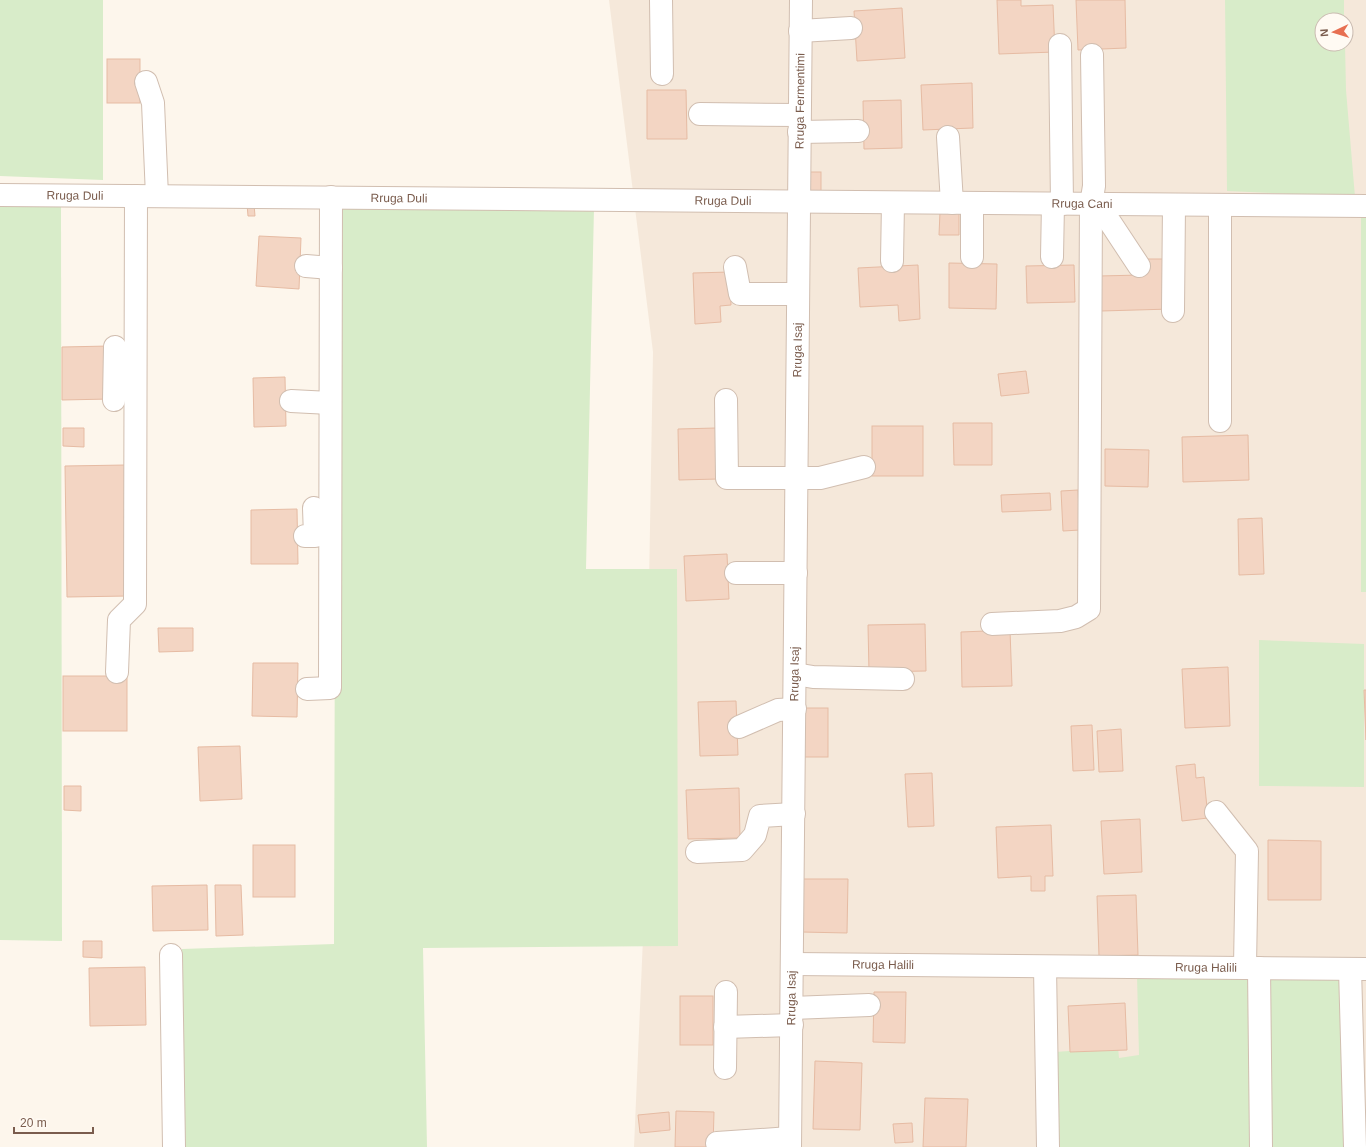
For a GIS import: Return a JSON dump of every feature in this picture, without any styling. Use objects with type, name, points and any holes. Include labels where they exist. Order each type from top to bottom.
[{"type":"street","points":[[661,0],[662,74]]},
{"type":"street","name":"Rruga Fermentimi","points":[[798,202],[801,0]]},
{"type":"street","points":[[800,31],[851,28]]},
{"type":"street","points":[[1052,258],[1057,204],[1060,45]]},
{"type":"street","points":[[992,624],[1060,621],[1076,617],[1089,609],[1091,204],[1094,186],[1092,55]]},
{"type":"street","points":[[117,672],[119,620],[134,604],[136,376],[153,103],[146,82]]},
{"type":"street","points":[[700,114],[858,131]]},
{"type":"street","points":[[948,137],[972,258]]},
{"type":"street","name":"Rruga Duli","points":[[0,195],[798,202]]},
{"type":"street","points":[[306,689],[330,688],[329,505],[331,197]]},
{"type":"street","name":"Rruga Cani","points":[[798,202],[1366,206]]},
{"type":"street","name":"Rruga Isaj","points":[[790,1143],[797,478],[798,202]]},
{"type":"street","points":[[892,261],[893,202]]},
{"type":"street","points":[[1091,204],[1106,216],[1139,266]]},
{"type":"street","points":[[1174,204],[1174,310]]},
{"type":"street","points":[[1220,205],[1220,421]]},
{"type":"street","points":[[306,266],[331,268]]},
{"type":"street","points":[[736,267],[740,294],[798,294]]},
{"type":"street","points":[[114,400],[115,347]]},
{"type":"street","points":[[114,375],[136,376]]},
{"type":"street","points":[[726,400],[727,478],[820,478],[864,467]]},
{"type":"street","points":[[291,402],[330,403]]},
{"type":"street","points":[[305,536],[315,536],[314,505],[329,505]]},
{"type":"street","points":[[736,573],[796,573]]},
{"type":"street","points":[[795,674],[903,679]]},
{"type":"street","points":[[739,727],[778,710],[795,709]]},
{"type":"street","points":[[1216,812],[1247,851],[1261,1147]]},
{"type":"street","points":[[697,852],[742,850],[755,836],[760,816],[794,814]]},
{"type":"street","points":[[171,955],[174,1147]]},
{"type":"street","name":"Rruga Halili","points":[[792,964],[1358,969]]},
{"type":"street","points":[[1045,967],[1048,1147]]},
{"type":"street","points":[[1355,1147],[1358,969]]},
{"type":"street","points":[[725,1068],[726,992]]},
{"type":"street","points":[[725,1027],[869,1005]]},
{"type":"street","points":[[717,1143],[790,1143]]},
{"type":"shaded area","points":[[609,0],[1366,0],[1366,1147],[634,1147],[643,938],[653,352]]},
{"type":"green space","points":[[0,0],[103,0],[103,180],[0,176]]},
{"type":"green space","points":[[1225,0],[1344,0],[1344,12],[1314,12],[1314,52],[1345,52],[1346,90],[1355,197],[1227,191]]},
{"type":"green space","points":[[0,204],[61,206],[62,941],[0,940]]},
{"type":"green space","points":[[343,208],[594,208],[586,569],[677,569],[678,946],[423,948],[427,1147],[184,1147],[182,949],[334,944],[336,226]]},
{"type":"green space","points":[[1361,217],[1366,217],[1366,592],[1361,592]]},
{"type":"green space","points":[[1259,640],[1364,644],[1364,787],[1259,786]]},
{"type":"green space","points":[[1247,975],[1255,980],[1256,1147],[1058,1147],[1056,1052],[1118,1047],[1119,1058],[1139,1055],[1137,976]]},
{"type":"green space","points":[[1341,976],[1347,1147],[1272,1147],[1269,979]]},
{"type":"building","points":[[997,0],[1021,0],[1021,6],[1053,5],[1055,52],[999,54]]},
{"type":"building","points":[[1076,0],[1125,0],[1126,48],[1078,50]]},
{"type":"building","points":[[902,8],[905,58],[857,61],[854,11]]},
{"type":"building","points":[[107,59],[140,59],[140,103],[107,103]]},
{"type":"building","points":[[972,83],[973,128],[923,130],[921,85]]},
{"type":"building","points":[[647,90],[686,90],[687,139],[647,139]]},
{"type":"building","points":[[901,100],[902,148],[864,149],[863,101]]},
{"type":"building","points":[[808,172],[821,172],[821,192],[808,192]]},
{"type":"building","points":[[247,204],[254,204],[255,216],[248,216]]},
{"type":"building","points":[[959,211],[959,235],[939,235],[940,212]]},
{"type":"building","points":[[259,236],[301,238],[299,289],[256,286]]},
{"type":"building","points":[[1141,259],[1169,259],[1171,309],[1101,311],[1099,276],[1141,275]]},
{"type":"building","points":[[949,263],[997,264],[996,309],[949,308]]},
{"type":"building","points":[[918,265],[920,319],[899,321],[898,305],[860,307],[858,268]]},
{"type":"building","points":[[1074,265],[1075,302],[1027,303],[1026,266]]},
{"type":"building","points":[[730,272],[731,305],[720,306],[721,322],[695,324],[693,273]]},
{"type":"building","points":[[109,346],[110,399],[62,400],[62,347]]},
{"type":"building","points":[[1026,371],[1029,393],[1001,396],[998,374]]},
{"type":"building","points":[[285,377],[286,426],[254,427],[253,378]]},
{"type":"building","points":[[953,423],[992,423],[992,465],[954,465]]},
{"type":"building","points":[[872,426],[923,426],[923,476],[872,476]]},
{"type":"building","points":[[63,428],[84,428],[84,447],[63,446]]},
{"type":"building","points":[[716,428],[718,479],[679,480],[678,429]]},
{"type":"building","points":[[1248,435],[1249,480],[1183,482],[1182,437]]},
{"type":"building","points":[[1105,449],[1149,450],[1148,487],[1105,486]]},
{"type":"building","points":[[126,465],[128,596],[67,597],[65,466]]},
{"type":"building","points":[[1078,490],[1080,530],[1063,531],[1061,491]]},
{"type":"building","points":[[1050,493],[1051,510],[1002,512],[1001,495]]},
{"type":"building","points":[[297,509],[298,564],[251,564],[251,510]]},
{"type":"building","points":[[1262,518],[1264,574],[1239,575],[1238,519]]},
{"type":"building","points":[[727,554],[729,599],[686,601],[684,556]]},
{"type":"building","points":[[925,624],[926,671],[869,672],[868,625]]},
{"type":"building","points":[[158,628],[193,628],[193,651],[159,652]]},
{"type":"building","points":[[1010,630],[1012,686],[962,687],[961,632]]},
{"type":"building","points":[[253,663],[298,663],[297,717],[252,716]]},
{"type":"building","points":[[1228,667],[1230,726],[1185,728],[1182,669]]},
{"type":"building","points":[[63,676],[127,676],[127,731],[63,731]]},
{"type":"building","points":[[1364,690],[1366,690],[1366,740]]},
{"type":"building","points":[[736,701],[738,755],[700,756],[698,702]]},
{"type":"building","points":[[803,708],[828,708],[828,757],[803,757]]},
{"type":"building","points":[[1092,725],[1094,770],[1073,771],[1071,726]]},
{"type":"building","points":[[1121,729],[1123,771],[1099,772],[1097,731]]},
{"type":"building","points":[[240,746],[242,799],[200,801],[198,747]]},
{"type":"building","points":[[1195,764],[1196,778],[1204,777],[1208,818],[1182,821],[1176,766]]},
{"type":"building","points":[[932,773],[934,826],[908,827],[905,774]]},
{"type":"building","points":[[64,786],[81,786],[81,811],[64,810]]},
{"type":"building","points":[[739,788],[740,838],[688,839],[686,790]]},
{"type":"building","points":[[1140,819],[1142,872],[1104,874],[1101,821]]},
{"type":"building","points":[[1051,825],[1053,876],[1045,876],[1045,891],[1031,891],[1031,876],[998,878],[996,827]]},
{"type":"building","points":[[1268,840],[1321,841],[1321,900],[1268,900]]},
{"type":"building","points":[[253,845],[295,845],[295,897],[253,897]]},
{"type":"building","points":[[803,879],[848,879],[847,933],[802,932]]},
{"type":"building","points":[[207,885],[208,930],[153,931],[152,886]]},
{"type":"building","points":[[215,885],[241,885],[243,935],[216,936]]},
{"type":"building","points":[[1136,895],[1138,955],[1099,956],[1097,896]]},
{"type":"building","points":[[83,941],[102,941],[102,958],[83,957]]},
{"type":"building","points":[[145,967],[146,1025],[90,1026],[89,968]]},
{"type":"building","points":[[874,992],[906,992],[905,1043],[873,1042]]},
{"type":"building","points":[[680,996],[713,996],[713,1045],[680,1045]]},
{"type":"building","points":[[1125,1003],[1127,1050],[1070,1052],[1068,1006]]},
{"type":"building","points":[[815,1061],[862,1063],[860,1130],[813,1129]]},
{"type":"building","points":[[925,1098],[968,1099],[966,1147],[923,1147]]},
{"type":"building","points":[[676,1111],[714,1112],[713,1147],[675,1147]]},
{"type":"building","points":[[669,1112],[670,1130],[640,1133],[638,1115]]},
{"type":"building","points":[[912,1123],[913,1142],[895,1143],[893,1124]]}]
